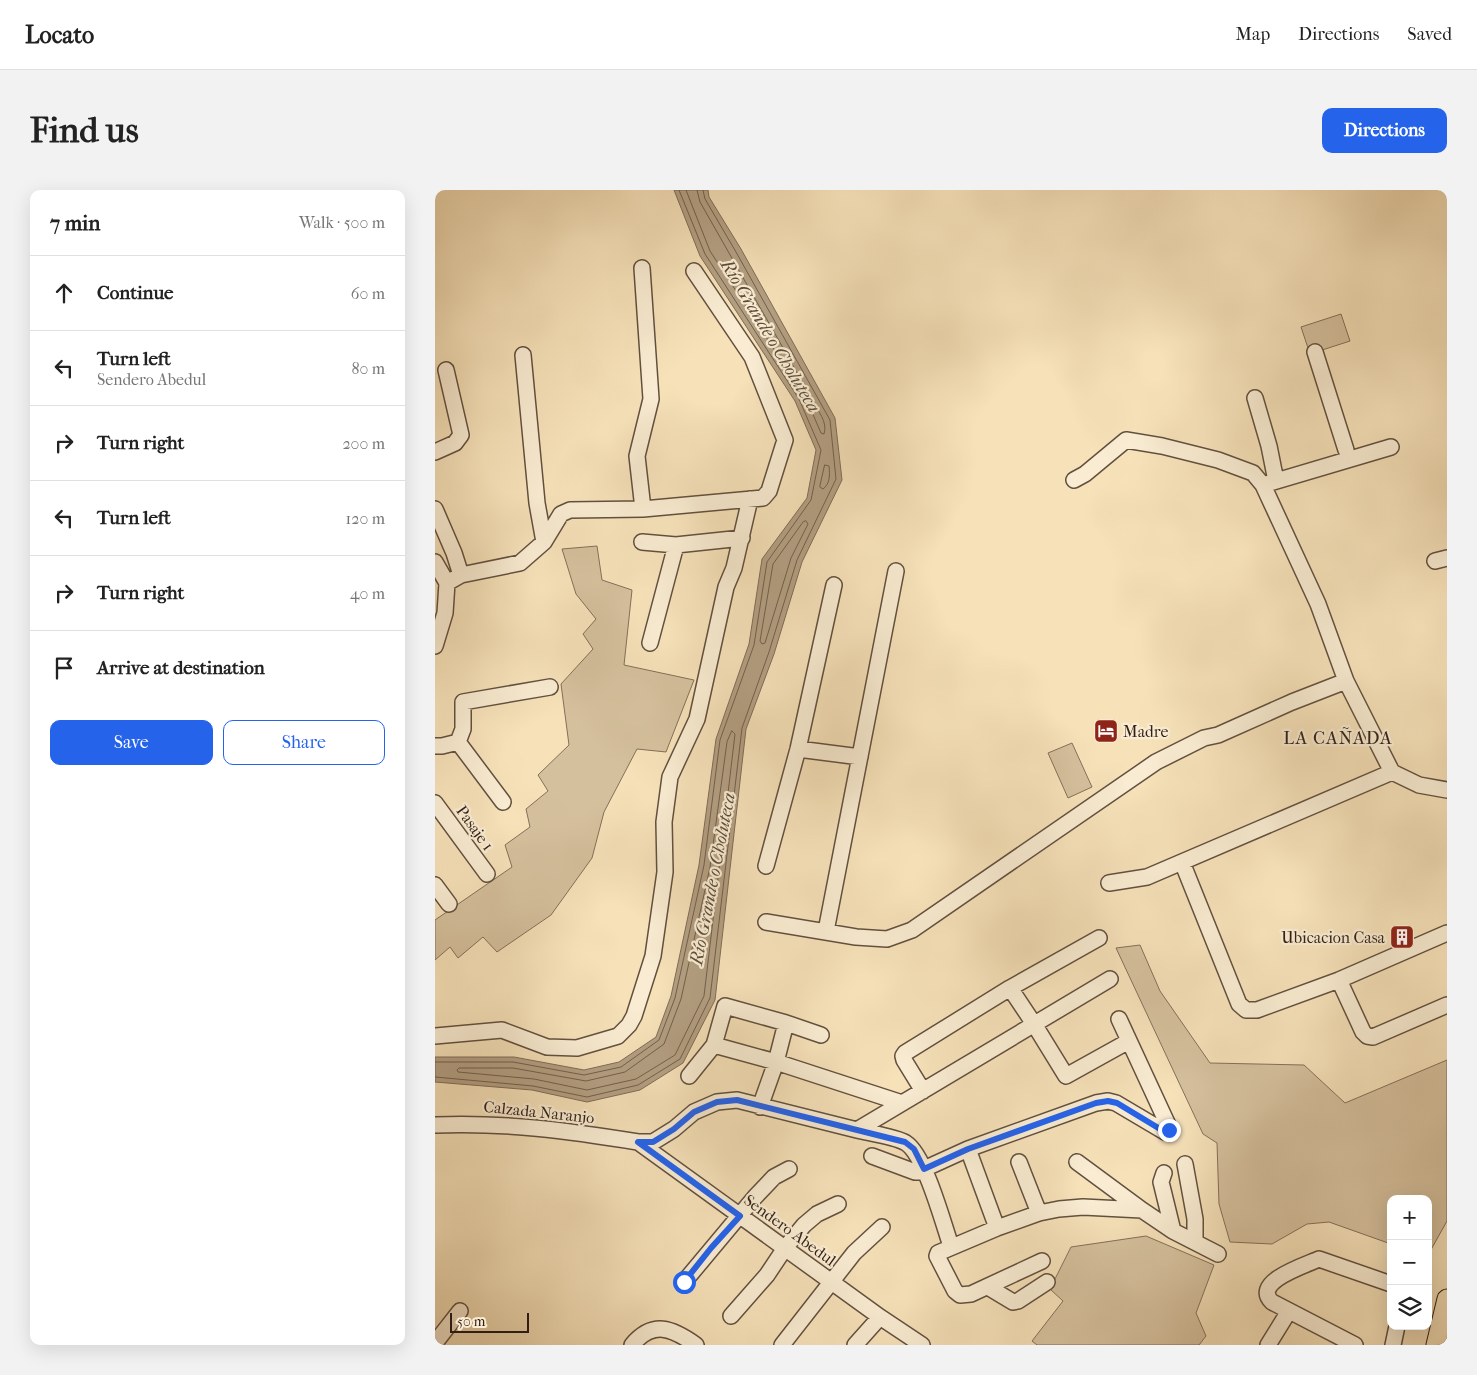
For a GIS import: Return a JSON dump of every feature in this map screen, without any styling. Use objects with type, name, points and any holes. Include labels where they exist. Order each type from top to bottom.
[{"type":"main road","points":[[1436,1345],[1446,1311]]},
{"type":"street","points":[[642,268],[651,398],[637,456],[643,509]]},
{"type":"street","points":[[447,583],[461,576],[520,563],[544,542],[561,514],[570,510],[643,509],[763,498],[769,491],[785,440],[752,357],[694,271]]},
{"type":"street","points":[[1315,352],[1346,450]]},
{"type":"street","points":[[523,355],[537,503],[544,542]]},
{"type":"street","points":[[435,452],[455,442],[461,435],[446,370]]},
{"type":"street","points":[[1255,398],[1269,446],[1270,483],[1346,681],[1392,772],[1419,785],[1447,790]]},
{"type":"street","points":[[1074,480],[1085,474],[1126,440],[1162,446],[1218,460],[1253,473],[1270,483],[1391,447]]},
{"type":"street","points":[[435,1036],[502,1030],[547,1047],[577,1048],[618,1036],[629,1025],[634,1016],[653,956],[665,872],[664,822],[670,777],[697,719],[726,587],[734,568],[750,499]]},
{"type":"street","points":[[435,509],[454,553],[461,576]]},
{"type":"street","points":[[642,542],[677,545],[742,538]]},
{"type":"street","points":[[650,642],[677,545]]},
{"type":"street","points":[[435,562],[447,583],[445,614],[435,646]]},
{"type":"street","points":[[826,932],[896,571]]},
{"type":"street","points":[[766,866],[798,749],[835,585]]},
{"type":"street","points":[[766,922],[856,937],[887,939],[912,930],[1156,762],[1204,738],[1217,735],[1346,681]]},
{"type":"street","points":[[458,742],[463,729],[463,702],[550,687]]},
{"type":"street","points":[[435,746],[458,742]]},
{"type":"street","points":[[458,742],[503,802]]},
{"type":"street","points":[[798,749],[860,758]]},
{"type":"street","points":[[1109,883],[1147,877],[1392,772]]},
{"type":"street","name":"Pasaje 1","points":[[435,803],[487,874]]},
{"type":"street","points":[[1182,862],[1239,1004],[1246,1010],[1257,1010],[1339,980],[1447,933]]},
{"type":"street","points":[[435,885],[449,904]]},
{"type":"street","points":[[923,1091],[904,1060],[903,1056],[905,1053],[1011,988],[1099,938]]},
{"type":"street","points":[[857,1130],[1110,979]]},
{"type":"street","points":[[1339,980],[1363,1032],[1367,1036],[1373,1037],[1447,1006]]},
{"type":"street","points":[[1011,988],[1066,1076],[1129,1041]]},
{"type":"street","points":[[689,1076],[713,1045],[725,1006],[821,1035]]},
{"type":"street","points":[[872,1156],[915,1172],[920,1172],[968,1149],[1096,1103],[1108,1101],[1117,1103],[1165,1132],[1169,1130],[1119,1019]]},
{"type":"street","points":[[759,1107],[776,1062],[786,1023]]},
{"type":"street","points":[[713,1045],[776,1062],[902,1103]]},
{"type":"street","points":[[638,1142],[653,1142],[674,1129],[694,1112],[717,1102],[737,1100],[905,1142],[914,1149],[924,1169],[951,1246]]},
{"type":"street","name":"Calzada Naranjo","points":[[435,1125],[472,1123],[521,1126],[638,1142]]},
{"type":"street","name":"Sendero Abedul","points":[[638,1142],[880,1317],[922,1345]]},
{"type":"street","points":[[968,1149],[997,1228]]},
{"type":"street","points":[[1019,1162],[1039,1214]]},
{"type":"street","points":[[1077,1162],[1173,1231],[1218,1254]]},
{"type":"street","points":[[1185,1164],[1195,1219],[1195,1241]]},
{"type":"street","points":[[684,1282],[755,1197],[774,1177],[789,1169]]},
{"type":"street","points":[[1163,1173],[1161,1182],[1173,1231]]},
{"type":"street","points":[[731,1316],[767,1275],[785,1248],[804,1225],[817,1214],[838,1204]]},
{"type":"street","points":[[1042,1261],[988,1287],[971,1294],[960,1295],[955,1291],[937,1256],[938,1253],[951,1246],[997,1228],[1059,1209],[1083,1207],[1142,1210]]},
{"type":"street","points":[[783,1345],[854,1253],[882,1227]]},
{"type":"street","points":[[1355,1345],[1268,1298],[1269,1286],[1282,1275],[1319,1258],[1387,1283]]},
{"type":"street","points":[[988,1287],[1013,1302],[1047,1282]]},
{"type":"street","points":[[435,1343],[460,1311]]},
{"type":"street","points":[[1268,1345],[1289,1311]]},
{"type":"street","points":[[855,1345],[880,1317]]},
{"type":"street","points":[[632,1345],[645,1332],[658,1328],[683,1336],[696,1345]]},
{"type":"street","points":[[1393,1345],[1396,1330]]},
{"type":"shaded area","points":[[1341,314],[1350,341],[1310,354],[1301,327]]},
{"type":"shaded area","points":[[597,546],[602,580],[632,590],[624,665],[694,680],[666,752],[637,749],[604,812],[592,858],[551,915],[497,952],[483,937],[458,958],[450,947],[435,960],[435,920],[512,867],[505,845],[530,827],[526,809],[548,791],[538,775],[569,745],[561,684],[593,649],[583,634],[596,619],[576,594],[562,549]]},
{"type":"shaded area","points":[[1072,743],[1092,787],[1068,798],[1048,753]]},
{"type":"shaded area","points":[[1140,945],[1160,991],[1210,1063],[1304,1065],[1345,1103],[1447,1060],[1447,1221],[1432,1248],[1432,1195],[1387,1195],[1387,1243],[1329,1222],[1307,1224],[1272,1244],[1230,1242],[1219,1204],[1217,1143],[1203,1134],[1116,948]]},
{"type":"shaded area","points":[[1146,1236],[1214,1265],[1196,1313],[1206,1336],[1199,1345],[1037,1345],[1032,1341],[1063,1301],[1050,1289],[1071,1247]]},
{"type":"water","name":"Río Grande o Choluteca","points":[[674,190],[708,190],[709,197],[741,249],[835,418],[842,480],[802,562],[774,654],[746,729],[715,1000],[683,1063],[640,1090],[587,1102],[532,1090],[435,1082],[435,1057],[514,1057],[584,1070],[619,1062],[656,1037],[671,996],[699,865],[716,739],[749,644],[762,559],[807,498],[816,450],[795,401],[700,256]]},
{"type":"place","name":"Madre","points":[[1106,731]]},
{"type":"place","name":"Ubicacion Casa","points":[[1402,937]]},
{"type":"district","name":"LA CAÑADA","points":[[1338,738]]},
{"type":"route","points":[[684,1282],[740,1216],[638,1142],[653,1142],[674,1129],[694,1112],[717,1102],[737,1100],[905,1142],[914,1149],[924,1169],[968,1149],[1096,1103],[1108,1101],[1117,1103],[1165,1132],[1169,1130]]}]
